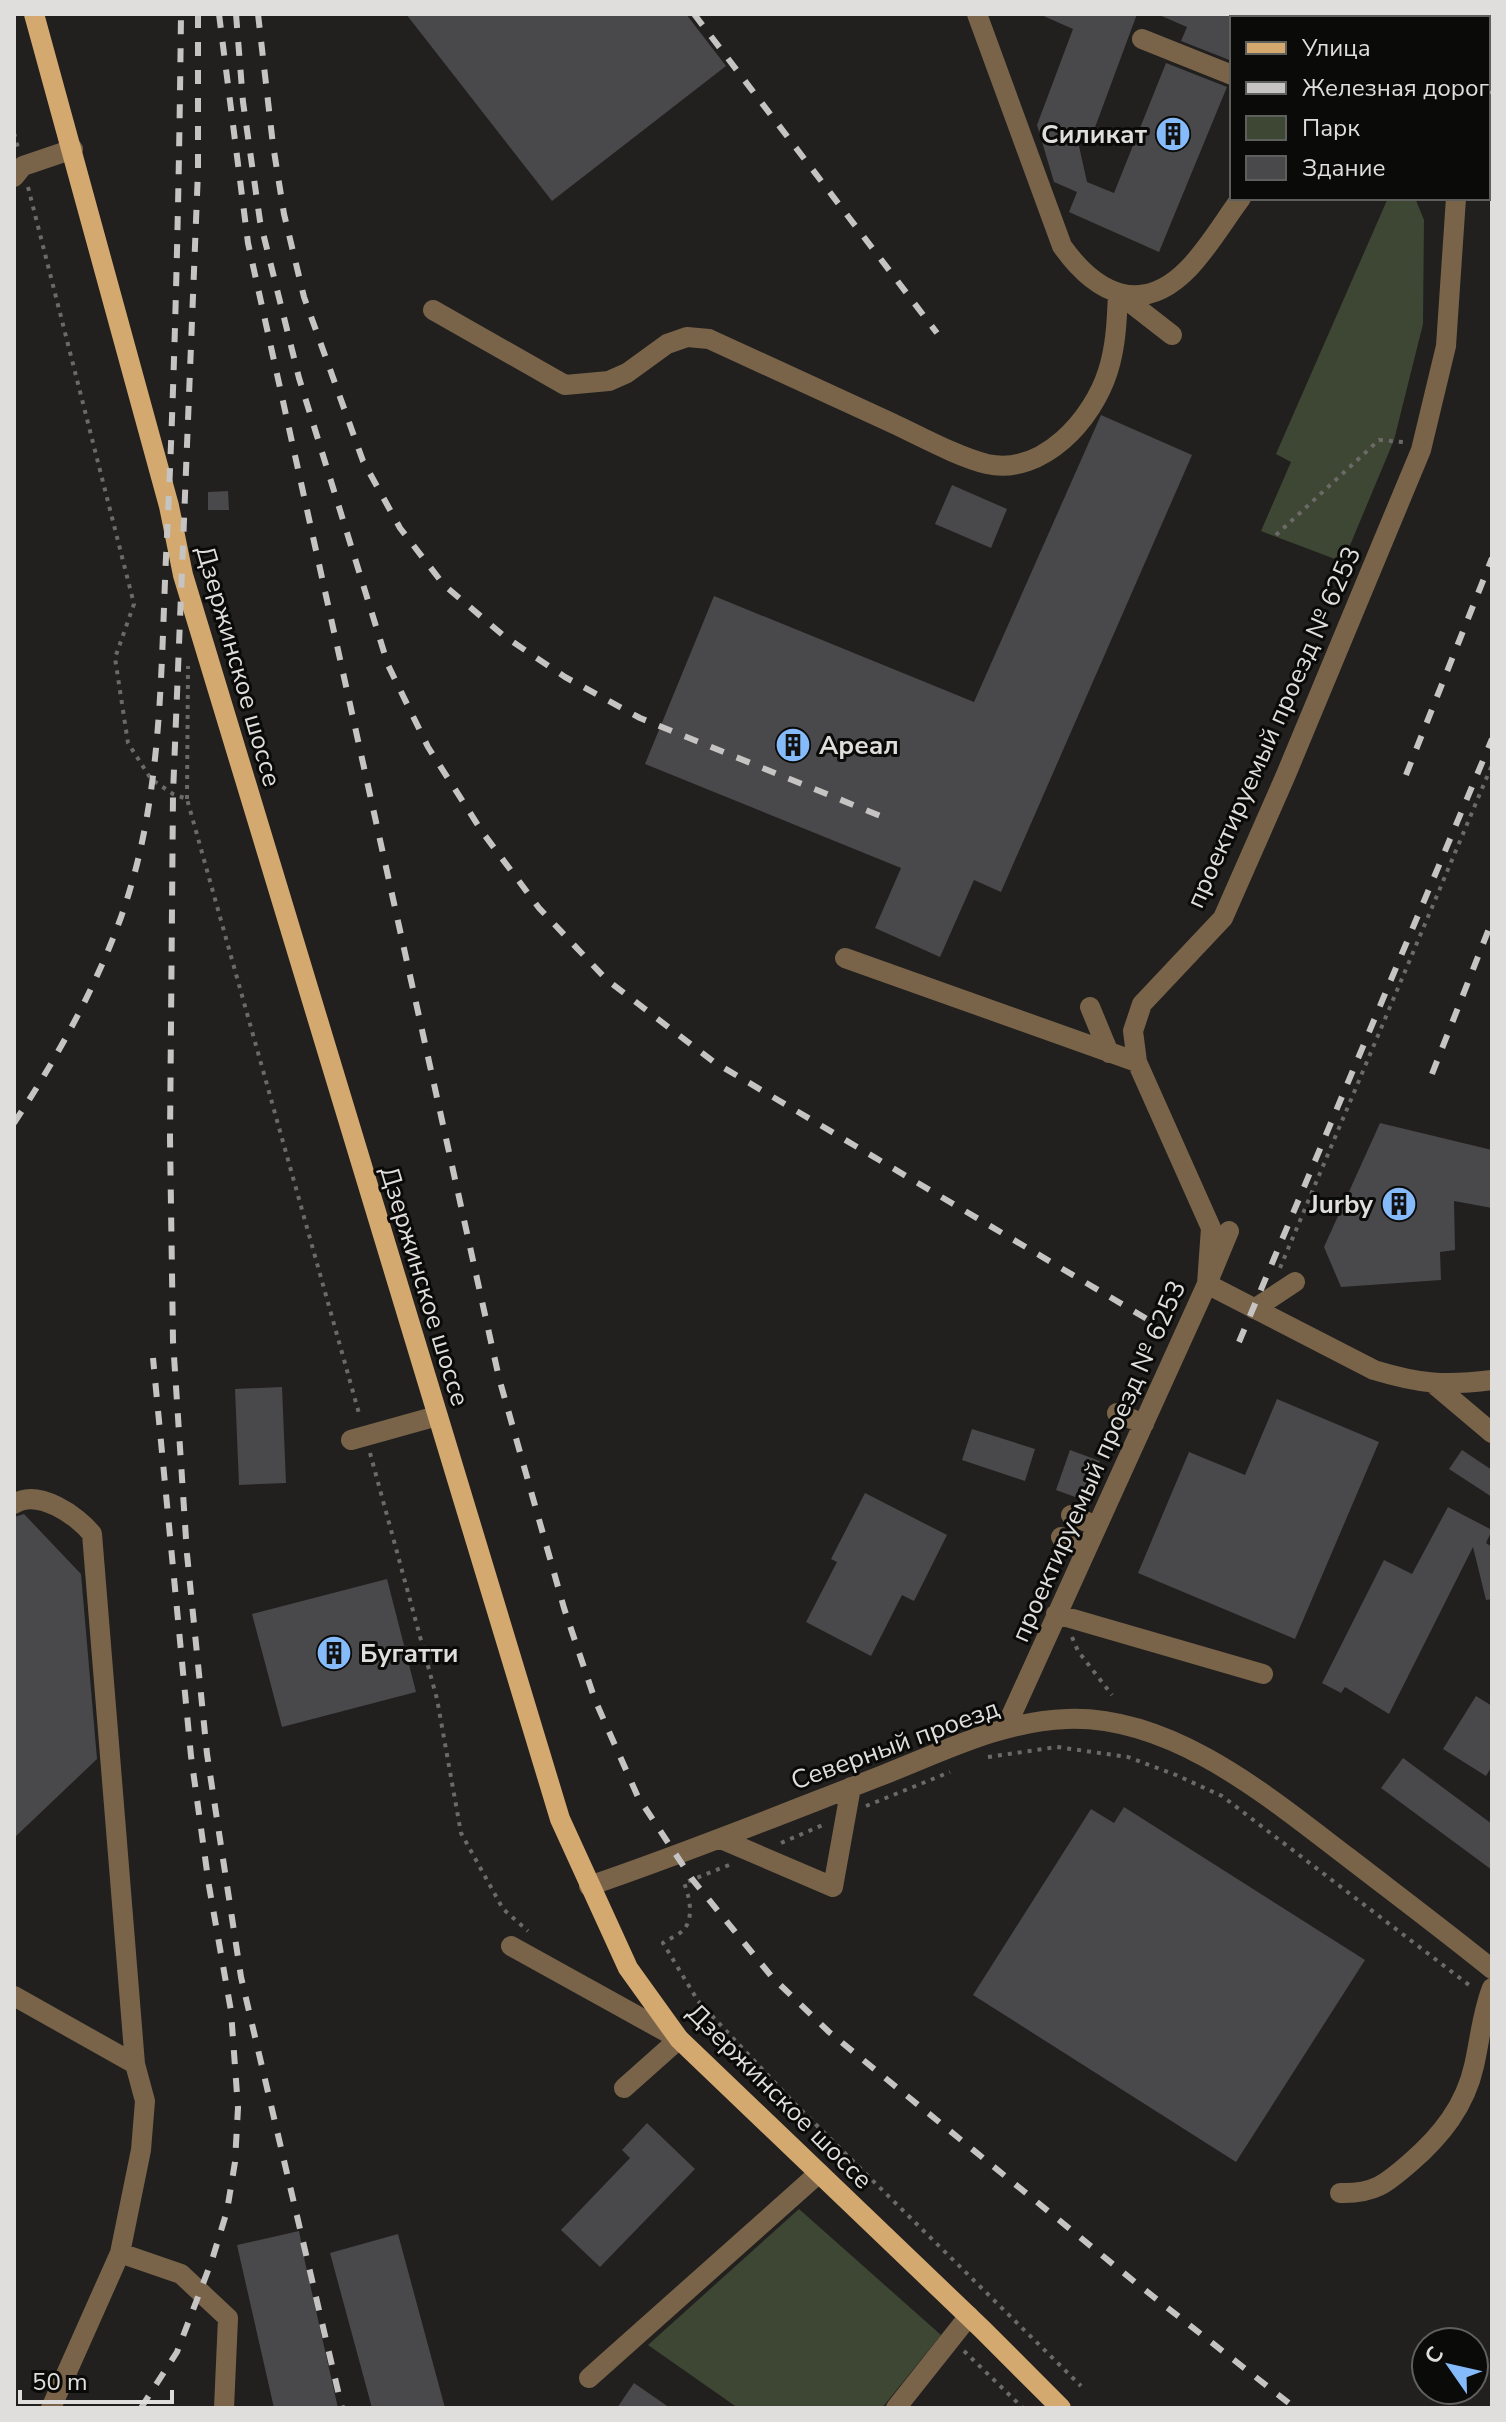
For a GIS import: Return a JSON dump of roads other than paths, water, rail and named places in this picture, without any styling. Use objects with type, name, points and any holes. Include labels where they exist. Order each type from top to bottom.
[{"type":"main road","name":"Дзержинское шоссе","points":[[34,14],[169,506],[183,575],[560,1819],[628,1968],[679,2039],[1061,2408]]},
{"type":"street","points":[[977,14],[1062,246],[1078,269],[1097,285],[1118,293],[1145,295],[1173,283],[1191,267],[1240,200]]},
{"type":"street","points":[[1142,39],[1230,74]]},
{"type":"street","points":[[18,171],[73,149]]},
{"type":"street","name":"проектируемый проезд № 6253","points":[[1006,1727],[1060,1616],[1085,1549],[1207,1284],[1211,1228],[1137,1062],[1133,1031],[1142,1004],[1223,918],[1422,446],[1446,346],[1456,200]]},
{"type":"street","points":[[433,310],[565,385],[609,381],[627,373],[667,344],[687,337],[709,339],[989,464],[1022,463],[1050,451],[1079,422],[1094,402],[1108,372],[1116,332],[1118,293]]},
{"type":"street","points":[[1118,293],[1172,335]]},
{"type":"street","points":[[845,958],[1137,1062]]},
{"type":"street","points":[[1090,1007],[1109,1053]]},
{"type":"street","points":[[1229,1231],[1207,1284],[1260,1305],[1374,1370],[1434,1384],[1491,1380]]},
{"type":"street","points":[[1260,1305],[1295,1282]]},
{"type":"street","points":[[1434,1384],[1492,1433]]},
{"type":"street","points":[[1117,1413],[1144,1424]]},
{"type":"street","points":[[358,1438],[437,1416]]},
{"type":"street","points":[[14,1504],[20,1500],[34,1500],[66,1510],[81,1520],[92,1534],[135,2064],[145,2101],[141,2150],[120,2253],[51,2408]]},
{"type":"street","points":[[1071,1515],[1096,1526]]},
{"type":"street","points":[[1061,1537],[1085,1549]]},
{"type":"street","points":[[1060,1616],[1263,1674]]},
{"type":"street","name":"Северный проезд","points":[[589,1886],[721,1839],[1006,1727],[1068,1719],[1112,1723],[1159,1736],[1205,1757],[1248,1782],[1492,1969]]},
{"type":"street","points":[[721,1839],[833,1887],[851,1787]]},
{"type":"street","points":[[511,1946],[679,2039],[624,2088]]},
{"type":"street","points":[[1340,2193],[1362,2194],[1385,2184],[1432,2144],[1461,2107],[1473,2070],[1490,1993]]},
{"type":"street","points":[[14,1996],[135,2064]]},
{"type":"street","points":[[589,2378],[819,2173]]},
{"type":"street","points":[[120,2253],[181,2274],[228,2318],[224,2408]]},
{"type":"street","points":[[896,2408],[969,2316]]},
{"type":"railway","points":[[14,1123],[65,1039],[96,978],[131,886],[149,805],[161,681],[169,489],[181,14]]},
{"type":"railway","points":[[198,14],[198,171],[173,794],[170,1138],[173,1341],[187,1554],[207,1754],[241,1977],[342,2408]]},
{"type":"railway","points":[[219,14],[248,243],[499,1378],[564,1608],[595,1700],[638,1797],[692,1879],[772,1977],[829,2032],[1136,2283],[1295,2408]]},
{"type":"railway","points":[[236,14],[243,102],[260,221],[299,378],[388,665],[428,747],[483,833],[539,908],[607,980],[714,1062],[1147,1319]]},
{"type":"railway","points":[[258,14],[284,214],[304,297],[363,461],[400,528],[444,585],[504,636],[565,677],[640,718],[883,817]]},
{"type":"railway","points":[[694,14],[937,333]]},
{"type":"railway","points":[[1406,775],[1492,558]]},
{"type":"railway","points":[[1239,1342],[1492,739]]},
{"type":"railway","points":[[1432,1074],[1492,921]]},
{"type":"railway","points":[[141,2408],[177,2352],[212,2260],[227,2211],[235,2162],[238,2108],[231,2011],[191,1756],[153,1358]]},
{"type":"place","name":"Силикат","points":[[1173,134]]},
{"type":"place","name":"Ареал","points":[[793,745]]},
{"type":"place","name":"Jurby","points":[[1399,1204]]},
{"type":"place","name":"Бугатти","points":[[334,1653]]}]
